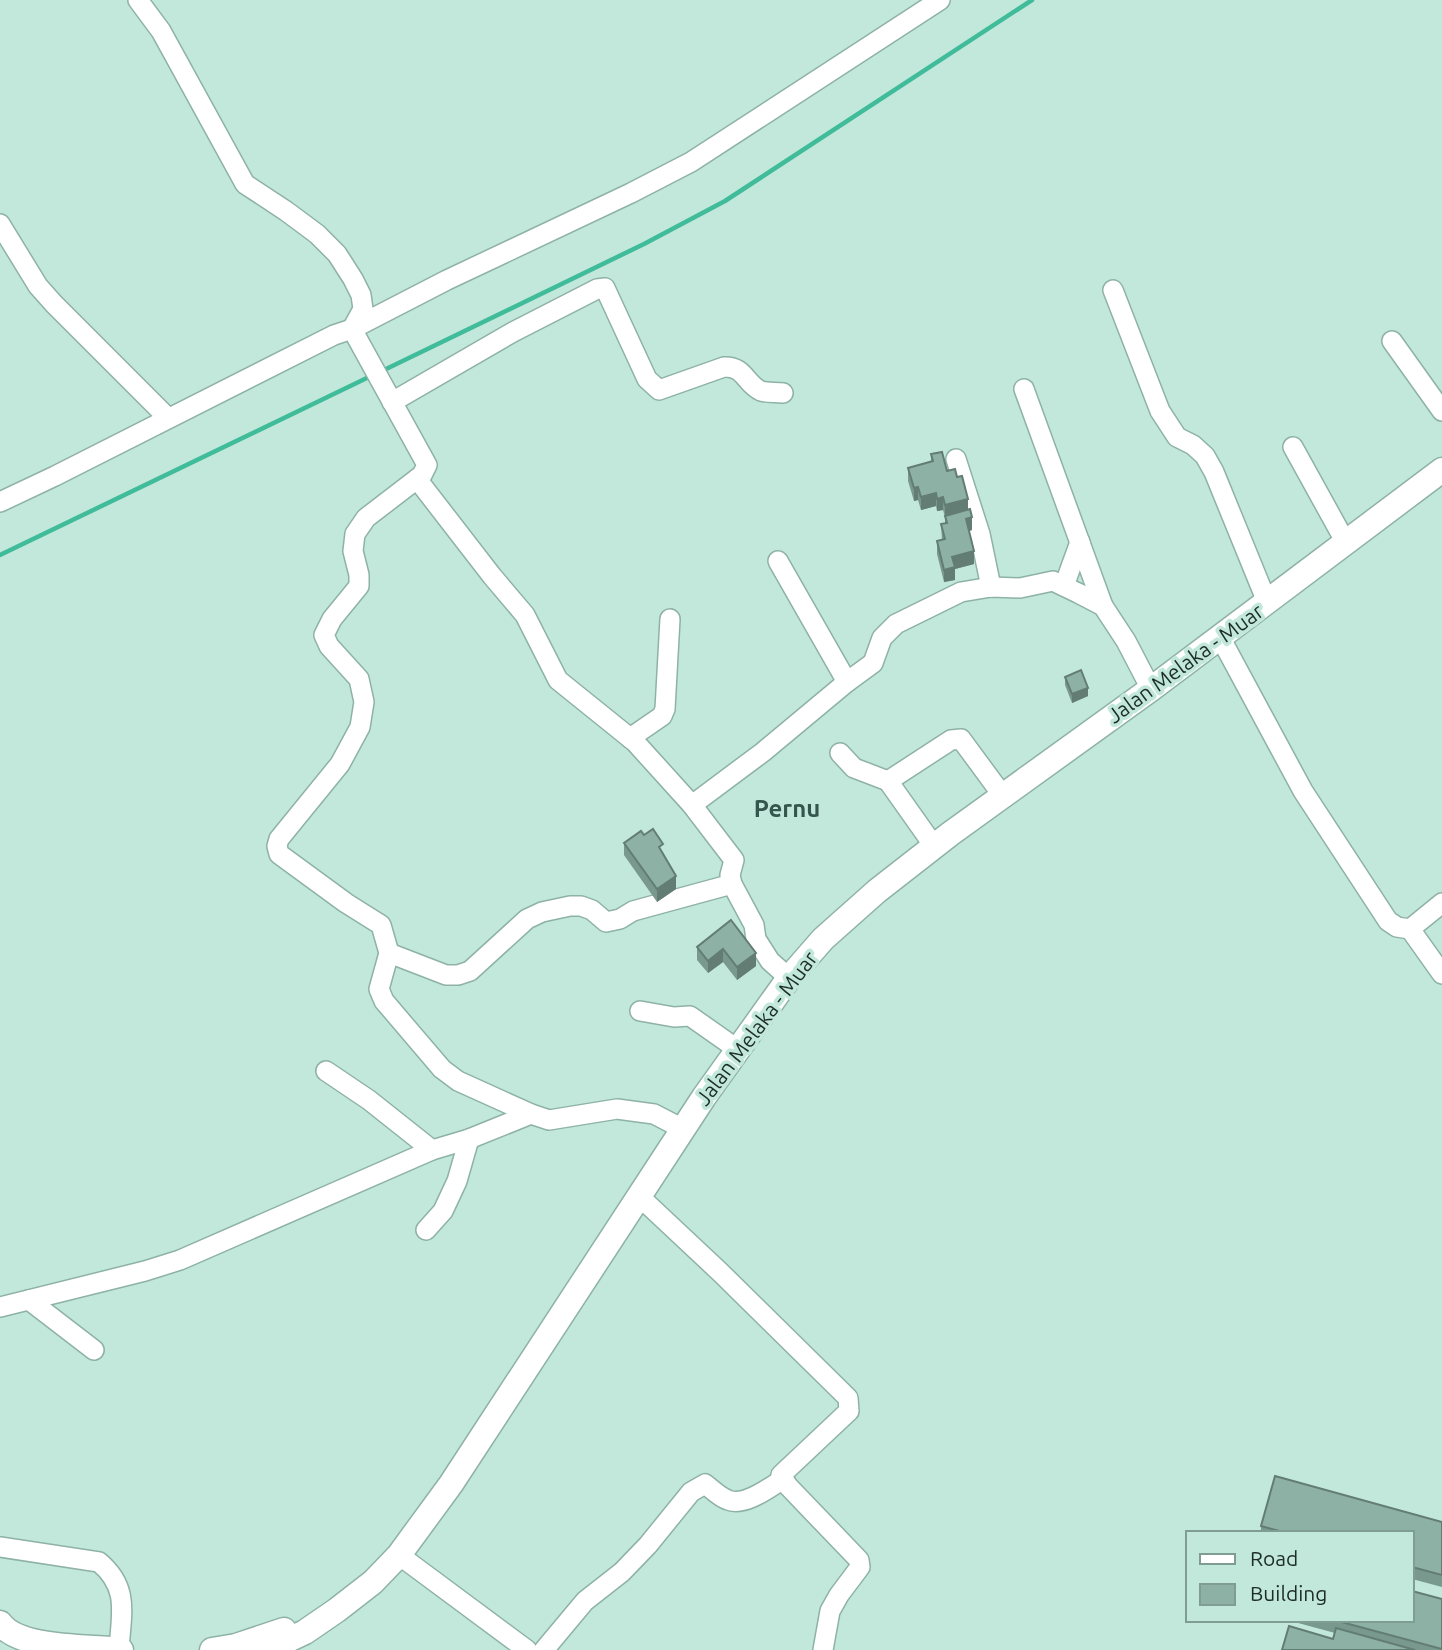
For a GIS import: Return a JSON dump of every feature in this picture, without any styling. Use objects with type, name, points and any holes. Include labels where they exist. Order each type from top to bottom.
[{"type":"main road","name":"Jalan Melaka - Muar","points":[[267,1650],[304,1632],[337,1610],[373,1583],[399,1555],[451,1484],[683,1129],[724,1040],[780,970],[823,939],[877,891],[934,846],[1151,689],[1442,471]]},
{"type":"main road","name":"Jalan Melaka - Muar","points":[[212,1650],[275,1634],[337,1610]]},
{"type":"main road","points":[[0,1623],[15,1636],[36,1642],[113,1650]]},
{"type":"street","points":[[138,0],[162,31],[245,184],[317,234],[337,254],[361,295],[363,309],[352,329]]},
{"type":"street","points":[[1,499],[691,162],[940,0]]},
{"type":"street","points":[[0,224],[38,286],[168,418]]},
{"type":"street","points":[[388,395],[597,289],[605,288],[647,379],[659,390],[732,366],[757,389],[783,393]]},
{"type":"street","points":[[1113,290],[1160,411],[1177,437],[1193,445],[1205,456],[1214,472],[1267,602]]},
{"type":"street","points":[[352,329],[427,465],[422,475],[366,518],[355,534],[353,551],[359,586],[332,619],[324,635],[329,646],[359,679],[364,702],[360,727],[340,764],[279,839],[279,853],[346,903],[381,925],[389,953],[379,989],[384,1001],[442,1069],[458,1081],[549,1120],[617,1109],[654,1114],[683,1129]]},
{"type":"street","points":[[1392,341],[1442,411]]},
{"type":"street","points":[[1024,388],[1103,606],[1126,641],[1151,689]]},
{"type":"street","points":[[1293,447],[1346,543]]},
{"type":"street","points":[[956,459],[980,534],[991,587]]},
{"type":"street","points":[[417,479],[525,615],[558,680],[630,738],[692,805],[734,860],[730,876],[732,884],[754,925],[755,939],[780,970]]},
{"type":"street","points":[[1064,586],[1080,542]]},
{"type":"street","points":[[778,561],[847,682]]},
{"type":"street","points":[[692,805],[763,752],[873,663],[882,638],[896,625],[961,592],[991,587],[1020,588],[1053,581],[1103,606]]},
{"type":"street","points":[[630,738],[662,716],[665,709],[670,619]]},
{"type":"street","points":[[1220,637],[1303,791],[1388,921],[1397,927],[1410,929],[1442,974]]},
{"type":"street","points":[[888,781],[951,740],[961,739],[1003,796]]},
{"type":"street","points":[[840,753],[854,768],[888,781],[934,846]]},
{"type":"street","points":[[389,953],[446,975],[458,975],[470,971],[527,919],[542,912],[581,906],[592,910],[606,922],[620,919],[633,911],[732,884]]},
{"type":"street","points":[[1410,929],[1442,903]]},
{"type":"street","points":[[640,1011],[674,1017],[690,1016],[724,1040]]},
{"type":"street","points":[[326,1071],[369,1100],[432,1150]]},
{"type":"street","points":[[0,1307],[180,1260],[432,1150],[469,1139],[531,1114]]},
{"type":"street","points":[[426,1230],[443,1210],[457,1181],[469,1139]]},
{"type":"street","points":[[640,1197],[848,1398],[849,1411],[781,1475],[860,1564],[830,1611],[823,1650]]},
{"type":"street","points":[[29,1300],[94,1350]]},
{"type":"street","points":[[544,1650],[585,1601],[622,1572],[648,1545],[691,1492],[705,1484],[730,1502],[743,1502],[783,1479]]},
{"type":"street","points":[[0,1547],[99,1562],[111,1572],[122,1602],[113,1650]]},
{"type":"street","points":[[399,1555],[527,1650]]},
{"type":"building","points":[[942,452],[947,471],[955,469],[957,477],[962,476],[968,499],[945,505],[943,497],[937,499],[936,493],[921,497],[918,487],[914,488],[908,468],[933,461],[931,454]]},
{"type":"building","points":[[970,509],[972,517],[966,519],[974,551],[952,557],[955,567],[944,570],[937,541],[945,539],[941,524],[947,523],[945,516]]},
{"type":"building","points":[[1081,670],[1088,688],[1072,694],[1065,677]]},
{"type":"building","points":[[653,829],[663,844],[659,847],[676,876],[657,889],[624,843],[641,831],[644,835]]},
{"type":"building","points":[[731,920],[756,953],[737,967],[723,949],[708,961],[697,947]]},
{"type":"building","points":[[1275,1476],[1442,1522],[1442,1575],[1414,1568],[1414,1531],[1280,1531],[1261,1526]]},
{"type":"building","points":[[1414,1592],[1442,1599],[1442,1649],[1341,1622],[1414,1622]]},
{"type":"building","points":[[1289,1626],[1333,1639],[1336,1628],[1415,1650],[1282,1650]]},
{"type":"waterway","points":[[382,371],[644,244],[725,201],[1032,0]]},
{"type":"waterway","points":[[0,555],[371,376]]},
{"type":"district","name":"Pernu","points":[[787,808]]}]
